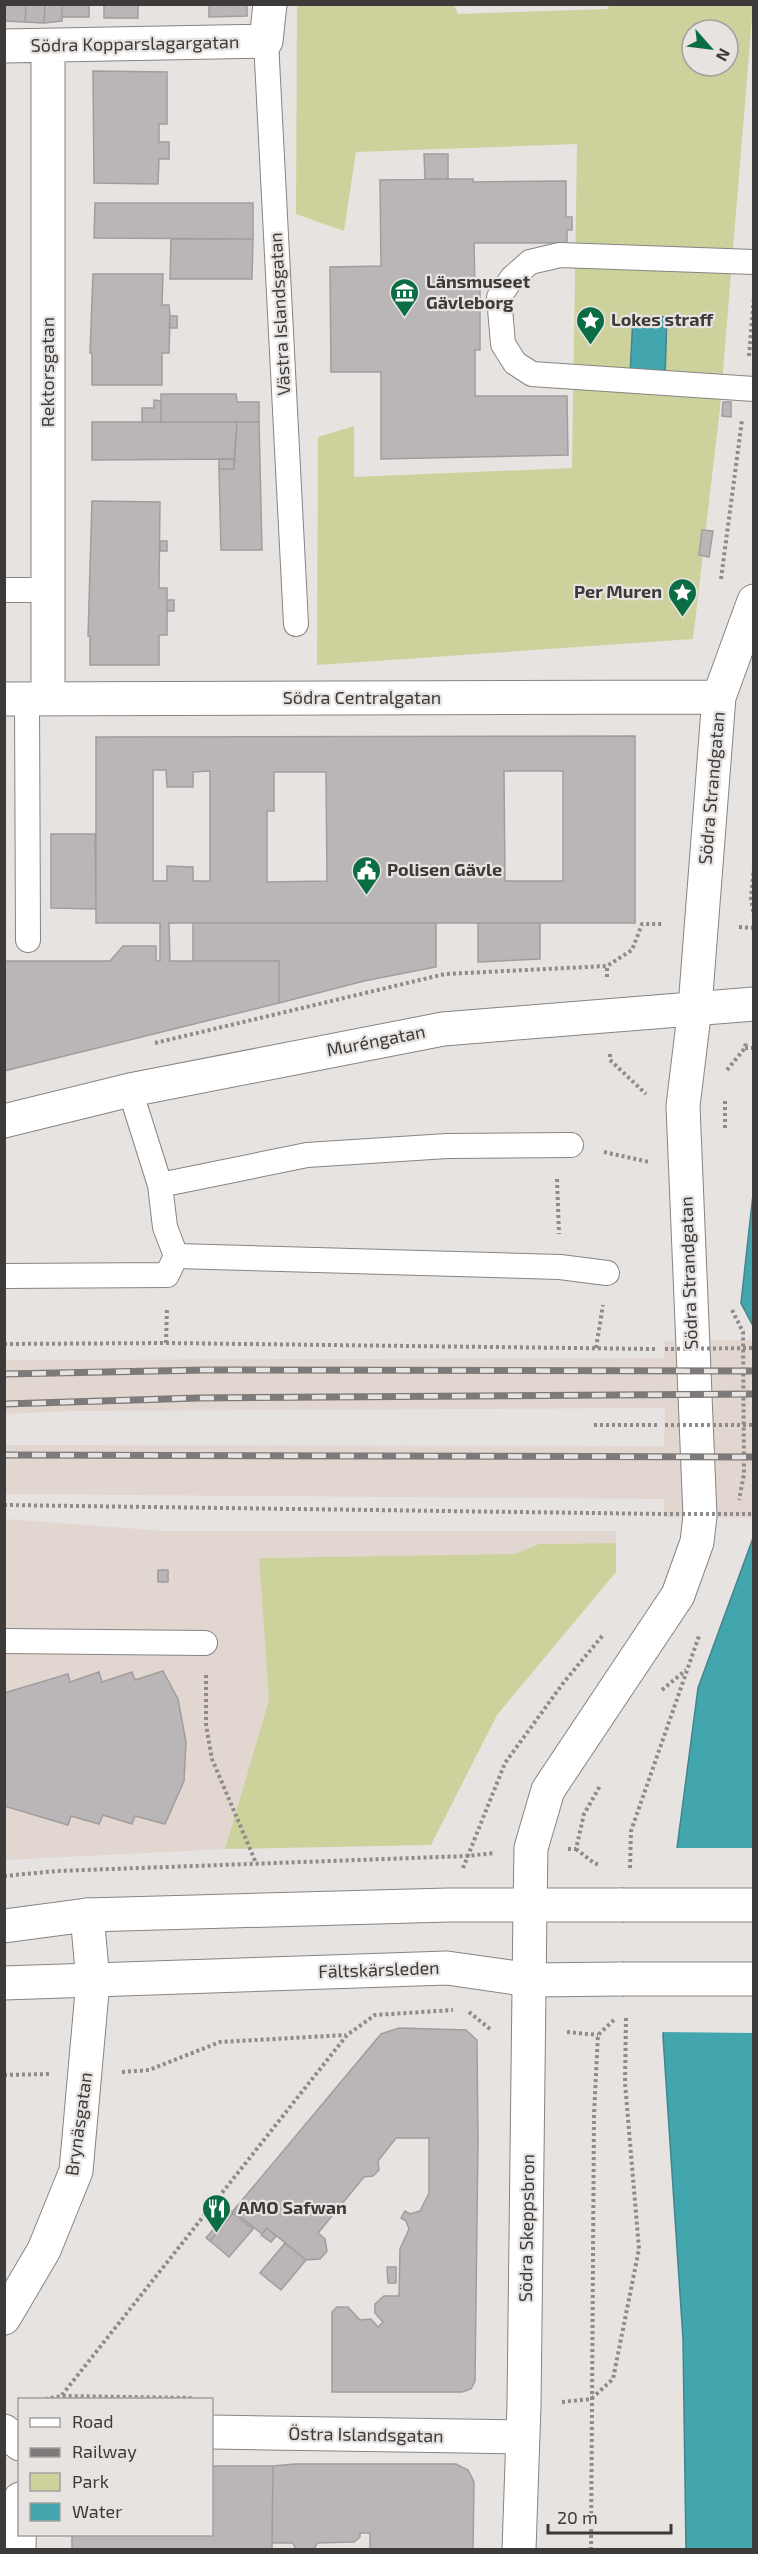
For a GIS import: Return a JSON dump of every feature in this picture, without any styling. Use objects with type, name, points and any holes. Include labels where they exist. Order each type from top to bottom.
[{"type":"street","name":"Västra Islandsgatan","points":[[266,41],[270,4]]},
{"type":"street","name":"Södra Kopparslagargatan","points":[[4,46],[266,41]]},
{"type":"street","name":"Rektorsgatan","points":[[26,699],[48,590],[48,46]]},
{"type":"street","name":"Södra Strandgatan","points":[[530,1907],[531,1848],[548,1790],[678,1594],[697,1542],[700,1516],[683,1106],[695,1007],[719,697],[753,601]]},
{"type":"street","name":"Södra Centralgatan","points":[[26,699],[719,697]]},
{"type":"street","name":"Muréngatan","points":[[4,1121],[130,1090],[443,1029],[753,1004]]},
{"type":"street","points":[[4,1926],[87,1915],[448,1905],[530,1907],[625,1892],[753,1905]]},
{"type":"street","name":"Södra Skeppsbron","points":[[519,2550],[521,2437],[524,2405],[531,1980],[530,1907]]},
{"type":"street","name":"Brynäsgatan","points":[[4,2318],[44,2250],[76,2170],[87,2074],[93,1981],[87,1915]]},
{"type":"street","name":"Fältskärsleden","points":[[4,1983],[447,1968],[531,1980],[753,1979]]},
{"type":"street","points":[[4,2431],[18,2442]]},
{"type":"street","name":"Östra Islandsgatan","points":[[213,2432],[521,2437]]},
{"type":"lane","name":"Västra Islandsgatan","points":[[266,41],[296,624]]},
{"type":"lane","points":[[750,388],[532,374],[515,363],[503,344],[500,297],[512,278],[530,262],[560,255],[753,262]]},
{"type":"lane","points":[[4,590],[48,590]]},
{"type":"lane","points":[[26,699],[28,940]]},
{"type":"lane","points":[[4,1276],[167,1275],[176,1256],[165,1227],[160,1185],[130,1090]]},
{"type":"lane","points":[[160,1185],[307,1155],[447,1146],[563,1145]]},
{"type":"lane","points":[[176,1256],[560,1267],[607,1273]]},
{"type":"lane","points":[[4,1641],[205,1643]]},
{"type":"path","points":[[719,587],[750,388],[753,297]]},
{"type":"path","points":[[753,867],[751,898],[753,917]]},
{"type":"path","points":[[148,1046],[445,974],[607,966],[610,1060],[649,1096]]},
{"type":"path","points":[[745,1048],[753,1048]]},
{"type":"path","points":[[560,1267],[563,1145],[658,1164]]},
{"type":"path","points":[[728,1302],[743,1332],[744,1474],[736,1520]]},
{"type":"path","points":[[596,1348],[600,1328]]},
{"type":"path","points":[[166,1343],[167,1329]]},
{"type":"path","points":[[4,1344],[166,1343],[753,1348]]},
{"type":"path","points":[[673,1344],[673,1356]]},
{"type":"path","points":[[673,1414],[674,1437]]},
{"type":"path","points":[[594,1425],[753,1425]]},
{"type":"path","points":[[4,1505],[753,1514]]},
{"type":"path","points":[[674,1507],[674,1518]]},
{"type":"path","points":[[448,1905],[505,1763],[564,1682],[606,1631]]},
{"type":"path","points":[[205,1643],[206,1725],[212,1759],[256,1863]]},
{"type":"path","points":[[625,1892],[631,1832],[688,1669]]},
{"type":"path","points":[[576,1849],[594,1863],[603,1866]]},
{"type":"path","points":[[4,1875],[467,1856]]},
{"type":"path","points":[[50,2398],[62,2396],[347,2035],[375,2015],[451,2009],[447,1968]]},
{"type":"path","points":[[591,2399],[613,2379],[639,2249],[625,2083],[626,2011]]},
{"type":"path","points":[[591,2550],[594,2114],[598,2035],[620,2014]]},
{"type":"path","points":[[4,2075],[87,2074],[149,2070],[220,2042],[347,2035]]},
{"type":"shaded area","points":[[753,1340],[753,1518],[664,1517],[664,1499],[5,1494],[5,1445],[664,1446],[665,1408],[73,1411],[5,1414],[4,1360],[664,1358],[665,1341]]},
{"type":"shaded area","points":[[5,1519],[165,1531],[616,1531],[616,1543],[539,1544],[515,1554],[259,1558],[269,1700],[225,1849],[5,1860]]},
{"type":"green space","points":[[609,4],[753,5],[720,408],[693,639],[317,665],[318,437],[354,426],[354,477],[572,468],[577,144],[356,152],[344,231],[296,214],[297,5],[454,5],[458,14],[608,9]]},
{"type":"green space","points":[[616,1543],[616,1572],[497,1715],[431,1845],[225,1849],[269,1700],[259,1558],[515,1554],[539,1544]]},
{"type":"water","points":[[633,316],[667,317],[665,377],[630,375]]},
{"type":"water","points":[[753,1194],[754,1326],[741,1303]]},
{"type":"water","points":[[753,1538],[753,2549],[686,2550],[683,2339],[663,2036],[677,1848],[698,1688]]},
{"type":"pier","points":[[674,1848],[753,1848],[753,2033],[660,2032]]},
{"type":"building","points":[[4,4],[26,4],[25,22],[4,21]]},
{"type":"building","points":[[26,4],[45,4],[44,23],[25,22]]},
{"type":"building","points":[[45,4],[62,4],[62,21],[44,23]]},
{"type":"building","points":[[62,4],[89,4],[89,17],[62,17]]},
{"type":"building","points":[[104,4],[138,4],[138,18],[104,18]]},
{"type":"building","points":[[209,4],[247,4],[247,16],[209,17]]},
{"type":"building","points":[[93,71],[167,72],[167,124],[159,124],[159,142],[169,142],[169,159],[159,159],[158,184],[94,183]]},
{"type":"building","points":[[424,154],[448,154],[448,179],[425,179]]},
{"type":"building","name":"Länsmuseet Gävleborg","points":[[473,179],[473,182],[566,181],[566,217],[572,217],[572,230],[567,230],[567,243],[474,243],[475,287],[480,287],[480,350],[475,350],[475,396],[567,396],[568,455],[381,459],[381,372],[331,372],[330,267],[381,266],[380,180]]},
{"type":"building","points":[[95,203],[253,203],[253,239],[94,238]]},
{"type":"building","points":[[171,239],[253,239],[252,279],[170,279]]},
{"type":"building","points":[[93,274],[163,274],[162,305],[169,305],[170,316],[169,353],[162,353],[162,385],[92,385],[92,353],[90,353]]},
{"type":"building","points":[[170,316],[177,316],[177,328],[169,328]]},
{"type":"building","points":[[161,394],[236,394],[237,402],[259,402],[259,422],[161,422]]},
{"type":"building","points":[[154,400],[161,401],[161,422],[142,422],[142,408],[154,408]]},
{"type":"building","points":[[723,402],[731,402],[731,417],[722,416]]},
{"type":"building","points":[[92,422],[237,422],[234,459],[92,460]]},
{"type":"building","points":[[237,422],[259,422],[262,550],[221,550],[219,469],[234,469]]},
{"type":"building","points":[[219,459],[234,459],[234,469],[219,469]]},
{"type":"building","points":[[92,501],[160,502],[159,588],[167,588],[167,635],[159,635],[159,665],[90,665],[90,636],[88,636]]},
{"type":"building","points":[[702,530],[713,531],[709,557],[699,555]]},
{"type":"building","points":[[160,541],[167,541],[167,551],[160,551]]},
{"type":"building","points":[[167,600],[174,600],[174,611],[167,611]]},
{"type":"building","name":"Polisen Gävle","points":[[635,736],[635,923],[169,923],[170,961],[279,961],[279,1003],[4,1071],[4,961],[110,961],[123,946],[156,946],[156,961],[160,961],[160,923],[96,923],[96,737]],"holes":[[[153,770],[166,770],[167,787],[193,787],[193,772],[210,771],[210,881],[193,881],[193,867],[167,866],[167,881],[153,881]],[[504,771],[563,771],[563,881],[505,881]],[[274,772],[326,772],[327,881],[267,882],[267,811],[274,811]]]},
{"type":"building","points":[[51,834],[95,834],[96,909],[51,908]]},
{"type":"building","points":[[193,923],[436,923],[436,967],[364,981],[279,1003],[279,961],[193,961]]},
{"type":"building","points":[[478,923],[540,923],[540,959],[478,962]]},
{"type":"building","points":[[158,1570],[168,1570],[168,1582],[158,1582]]},
{"type":"building","points":[[163,1671],[178,1699],[186,1742],[184,1781],[165,1824],[135,1816],[132,1824],[103,1815],[99,1824],[71,1816],[68,1825],[4,1806],[4,1693],[68,1674],[70,1682],[99,1672],[102,1682],[132,1672],[135,1680]]},
{"type":"building","points":[[399,2028],[466,2030],[477,2040],[475,2381],[471,2389],[462,2392],[332,2392],[332,2312],[337,2307],[348,2307],[360,2320],[371,2319],[378,2327],[383,2322],[375,2313],[375,2304],[384,2296],[399,2296],[400,2249],[409,2229],[406,2221],[401,2218],[405,2211],[410,2214],[420,2211],[429,2193],[429,2138],[396,2138],[378,2161],[379,2170],[373,2176],[364,2177],[318,2233],[325,2239],[327,2251],[320,2259],[306,2260],[267,2228],[262,2234],[233,2211],[381,2034]]},
{"type":"building","points":[[230,2210],[233,2213],[210,2241],[206,2238]]},
{"type":"building","points":[[233,2213],[253,2229],[229,2257],[210,2241]]},
{"type":"building","points":[[267,2228],[276,2236],[271,2242],[261,2235]]},
{"type":"building","points":[[285,2243],[306,2260],[281,2290],[260,2273]]},
{"type":"building","points":[[387,2267],[396,2267],[396,2283],[388,2283]]},
{"type":"building","points":[[456,2464],[468,2470],[474,2482],[473,2550],[370,2550],[370,2533],[360,2533],[360,2537],[354,2542],[317,2543],[314,2550],[296,2550],[293,2543],[272,2543],[273,2466]]},
{"type":"building","points":[[213,2466],[273,2466],[272,2550],[72,2550],[72,2536],[213,2536]]},
{"type":"railway","points":[[4,1374],[206,1370],[754,1371]]},
{"type":"railway","points":[[4,1404],[198,1398],[754,1394]]},
{"type":"railway","points":[[4,1455],[754,1457]]},
{"type":"place","name":"Länsmuseet Gävleborg","points":[[405,318]]},
{"type":"place","name":"Lokes straff","points":[[590,346]]},
{"type":"place","name":"Per Muren","points":[[683,618]]},
{"type":"place","name":"Polisen Gävle","points":[[366,896]]},
{"type":"place","name":"AMO Safwan","points":[[217,2234]]}]
